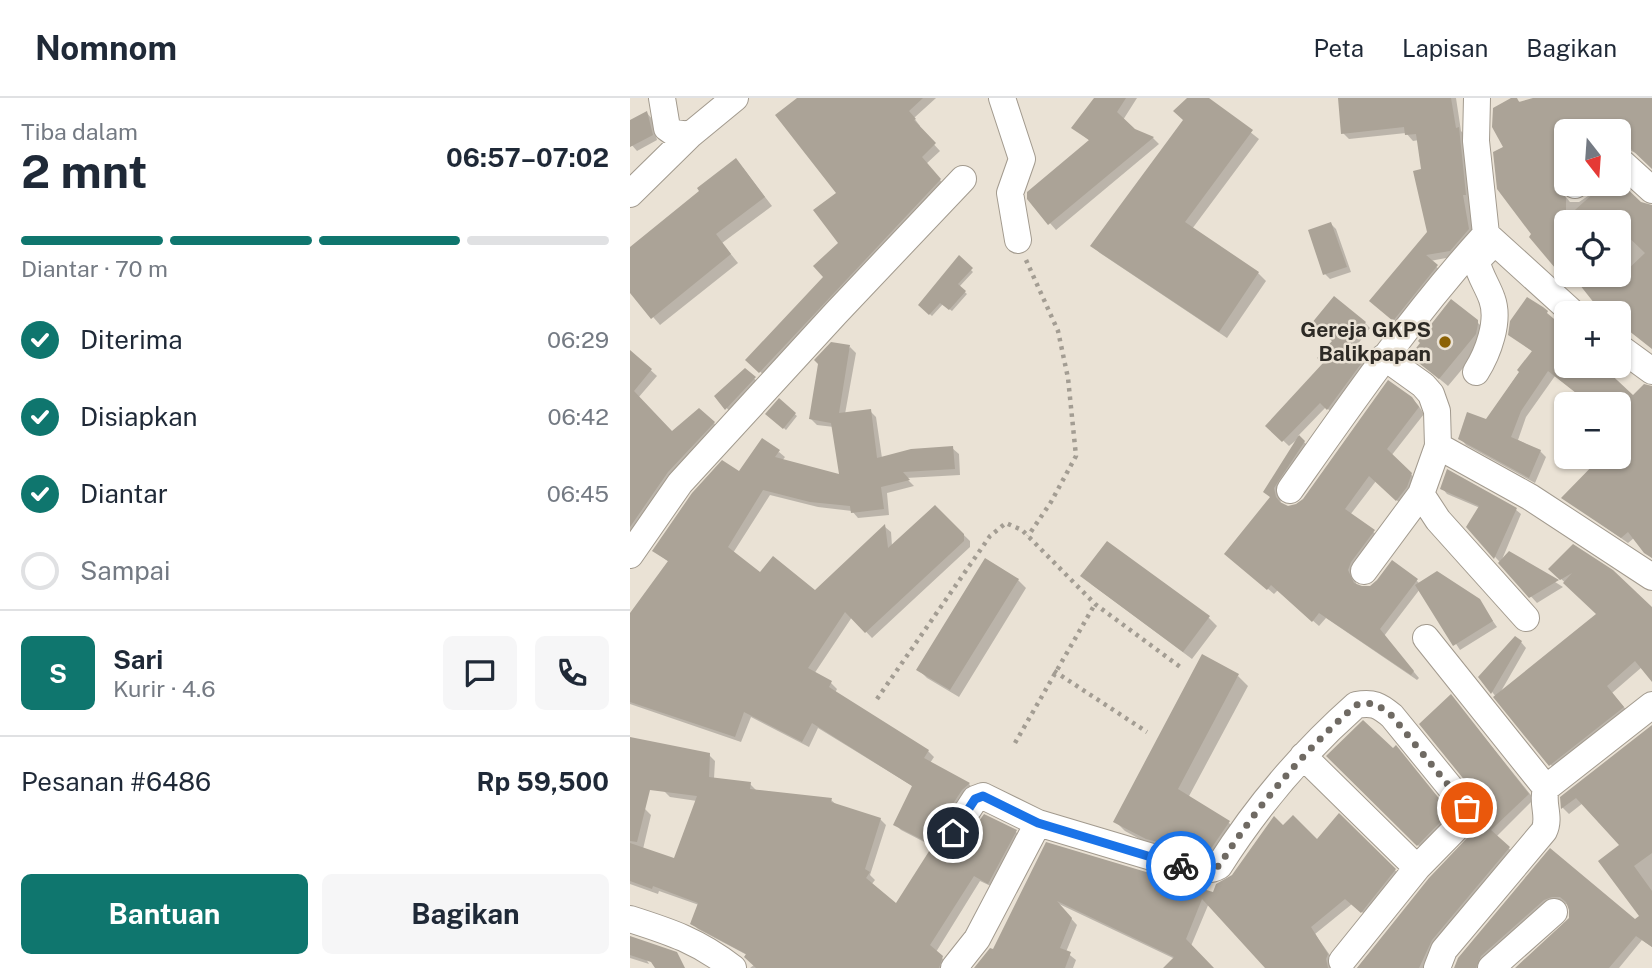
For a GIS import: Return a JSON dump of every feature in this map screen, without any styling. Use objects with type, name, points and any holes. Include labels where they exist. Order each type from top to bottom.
[{"type":"street","points":[[662,98],[667,128],[674,133],[690,135]]},
{"type":"street","points":[[630,194],[690,135],[735,98]]},
{"type":"street","points":[[1002,98],[1022,159],[1010,193],[1018,240]]},
{"type":"street","points":[[1476,98],[1475,141],[1491,238],[1560,301]]},
{"type":"street","points":[[1631,171],[1652,190]]},
{"type":"street","points":[[630,555],[680,483],[963,179]]},
{"type":"street","points":[[1290,490],[1384,357],[1451,272],[1491,238]]},
{"type":"street","points":[[1476,372],[1490,346],[1495,307],[1477,264],[1491,238]]},
{"type":"street","points":[[1631,356],[1652,372]]},
{"type":"street","points":[[1364,571],[1421,494],[1438,446],[1437,411],[1431,394],[1423,385],[1384,357]]},
{"type":"street","points":[[1438,446],[1530,496],[1652,577]]},
{"type":"street","points":[[1421,494],[1438,520],[1525,618]]},
{"type":"street","points":[[1426,638],[1546,788]]},
{"type":"street","points":[[953,833],[975,799],[983,796],[1038,823],[1182,866],[1209,870],[1219,866],[1241,832],[1303,756],[1356,705],[1379,705],[1392,716],[1467,808],[1469,815],[1417,868],[1342,961]]},
{"type":"street","points":[[1437,968],[1444,950],[1544,831],[1547,825],[1543,797],[1546,788],[1652,705]]},
{"type":"street","points":[[1303,756],[1417,868]]},
{"type":"street","points":[[954,968],[977,940],[1038,823]]},
{"type":"street","points":[[1491,968],[1554,912]]},
{"type":"street","points":[[630,919],[698,944],[733,968]]},
{"type":"path","points":[[1018,240],[1058,331],[1068,378],[1076,456],[1051,502],[1028,536]]},
{"type":"path","points":[[877,699],[990,536],[1006,523],[1022,530],[1095,604],[1183,669]]},
{"type":"path","points":[[1015,743],[1054,671],[1095,604]]},
{"type":"path","points":[[1054,671],[1147,732]]},
{"type":"building","points":[[797,98],[923,98],[909,111],[936,143],[922,157],[941,179],[759,373],[745,360],[823,277],[813,266],[838,243],[813,210],[836,193],[775,115]]},
{"type":"building","points":[[1094,98],[1126,98],[1117,112],[1135,129],[1154,137],[1048,225],[1027,199],[1027,192],[1089,140],[1071,128]]},
{"type":"building","points":[[1187,98],[1209,98],[1253,130],[1185,222],[1259,272],[1219,332],[1090,246],[1183,120],[1173,111]]},
{"type":"building","points":[[1338,98],[1451,98],[1456,128],[1459,127],[1466,195],[1463,195],[1469,229],[1450,251],[1426,255],[1438,265],[1393,321],[1369,301],[1427,232],[1413,171],[1421,169],[1416,134],[1405,135],[1404,127],[1341,134]]},
{"type":"building","points":[[1511,98],[1517,98],[1519,102],[1533,98],[1652,98],[1652,169],[1631,149],[1631,119],[1554,119],[1554,196],[1564,196],[1566,210],[1554,210],[1554,267],[1529,237],[1531,234],[1497,189],[1493,152],[1503,147],[1492,127],[1493,108]]},
{"type":"building","points":[[647,111],[653,135],[630,147],[630,120]]},
{"type":"building","points":[[736,158],[765,197],[716,234],[731,254],[651,319],[630,293],[630,247],[699,191],[697,188]]},
{"type":"building","points":[[1631,192],[1641,202],[1652,205],[1652,349],[1631,332],[1631,301],[1593,301],[1581,287],[1631,287],[1631,266],[1645,253],[1631,240],[1631,210],[1575,210],[1591,196],[1631,196]]},
{"type":"building","points":[[1331,222],[1347,267],[1323,275],[1308,230]]},
{"type":"building","points":[[959,255],[973,268],[958,284],[966,291],[949,310],[940,303],[929,315],[918,305]]},
{"type":"building","points":[[1334,296],[1366,322],[1349,343],[1366,357],[1327,410],[1320,403],[1282,442],[1265,426],[1323,363],[1317,358],[1332,341],[1311,324]]},
{"type":"building","points":[[1527,297],[1548,311],[1554,319],[1554,376],[1548,371],[1521,411],[1511,437],[1541,450],[1529,478],[1458,439],[1467,412],[1486,419],[1532,351],[1508,335],[1510,321]]},
{"type":"building","name":"Gereja GKPS Balikpapan","points":[[1451,299],[1478,320],[1478,324],[1476,334],[1439,379],[1410,356],[1420,343],[1418,341]]},
{"type":"building","points":[[831,342],[850,345],[839,413],[871,409],[877,458],[911,449],[953,446],[955,469],[903,472],[910,480],[881,487],[884,509],[851,513],[850,506],[810,502],[763,490],[728,547],[760,572],[773,556],[815,590],[885,524],[888,548],[935,505],[964,534],[964,541],[865,633],[845,612],[808,668],[832,681],[829,687],[929,750],[924,758],[970,783],[962,790],[939,825],[937,833],[944,846],[953,849],[961,847],[984,814],[1017,830],[988,884],[974,876],[930,945],[943,956],[939,968],[756,968],[744,957],[746,954],[690,924],[698,903],[653,886],[652,889],[630,881],[630,843],[674,858],[697,796],[650,790],[637,842],[630,841],[630,737],[710,753],[709,777],[751,782],[750,789],[832,798],[831,802],[881,818],[865,869],[870,872],[866,878],[896,903],[933,845],[893,825],[912,786],[812,723],[802,742],[744,712],[735,737],[630,702],[630,613],[668,561],[652,551],[692,493],[722,460],[739,471],[762,438],[780,450],[775,457],[839,474],[831,423],[809,419],[818,364],[814,360]]},
{"type":"building","points":[[630,350],[652,369],[634,391],[672,431],[699,408],[715,422],[668,472],[630,527]]},
{"type":"building","points":[[745,368],[756,377],[725,410],[714,396]]},
{"type":"building","points":[[1557,378],[1615,378],[1630,392],[1575,392]]},
{"type":"building","points":[[1388,380],[1412,397],[1419,407],[1387,449],[1412,473],[1407,487],[1396,501],[1369,476],[1345,509],[1375,530],[1348,570],[1354,583],[1370,586],[1392,560],[1418,579],[1380,629],[1414,671],[1411,675],[1319,613],[1312,622],[1271,585],[1267,590],[1224,554],[1270,497],[1263,492],[1299,435],[1305,441],[1274,488],[1276,497],[1288,506],[1303,499]]},
{"type":"building","points":[[1644,384],[1652,386],[1652,558],[1644,553],[1628,532],[1621,538],[1561,498],[1589,469],[1631,469],[1631,393],[1633,395]]},
{"type":"building","points":[[779,398],[796,413],[783,429],[765,414]]},
{"type":"building","points":[[1447,469],[1517,508],[1494,559],[1466,527],[1479,506],[1440,489]]},
{"type":"building","points":[[1107,541],[1210,616],[1183,652],[1080,576]]},
{"type":"building","points":[[1573,544],[1613,570],[1652,607],[1652,682],[1635,661],[1607,686],[1624,707],[1549,766],[1493,697],[1596,614],[1563,583],[1572,573],[1560,580],[1548,569]]},
{"type":"building","points":[[1509,551],[1559,580],[1529,598],[1498,563]]},
{"type":"building","points":[[985,558],[1019,579],[950,690],[916,670]]},
{"type":"building","points":[[1437,571],[1480,599],[1493,621],[1453,646],[1415,585]]},
{"type":"building","points":[[1515,636],[1522,641],[1491,694],[1478,677]]},
{"type":"building","points":[[1202,654],[1239,674],[1178,789],[1230,821],[1205,854],[1146,839],[1113,822]]},
{"type":"building","points":[[1451,694],[1529,794],[1491,830],[1510,847],[1432,940],[1419,968],[1357,968],[1429,878],[1484,820],[1479,798],[1419,724]]},
{"type":"building","points":[[1363,720],[1393,748],[1396,745],[1450,812],[1417,846],[1326,756]]},
{"type":"building","points":[[1652,725],[1652,853],[1634,866],[1652,891],[1652,947],[1636,936],[1609,968],[1515,968],[1569,918],[1566,902],[1560,897],[1552,897],[1544,900],[1481,956],[1476,968],[1454,968],[1458,958],[1550,848],[1635,919],[1639,916],[1598,861],[1619,845],[1576,798],[1561,809],[1560,797]]},
{"type":"building","points":[[1339,813],[1396,869],[1361,913],[1345,899],[1311,927],[1328,954],[1328,968],[1265,968],[1202,899],[1186,939],[1214,968],[1163,968],[1174,957],[1057,901],[1072,918],[1060,948],[1071,952],[1065,968],[974,968],[990,948],[993,949],[1046,842],[1213,892],[1216,884],[1232,875],[1274,816],[1283,825],[1293,815],[1317,839]]},
{"type":"building","points":[[630,936],[677,952],[685,968],[655,968],[651,962],[630,955]]},
{"type":"way so far","points":[[1181,866],[1209,870],[1219,866],[1241,832],[1288,773],[1356,705],[1379,705],[1392,716],[1467,808]]},
{"type":"place","name":"Gereja GKPS Balikpapan","points":[[1445,342]]},
{"type":"route","points":[[953,833],[975,799],[983,796],[1038,823],[1181,866]]}]
